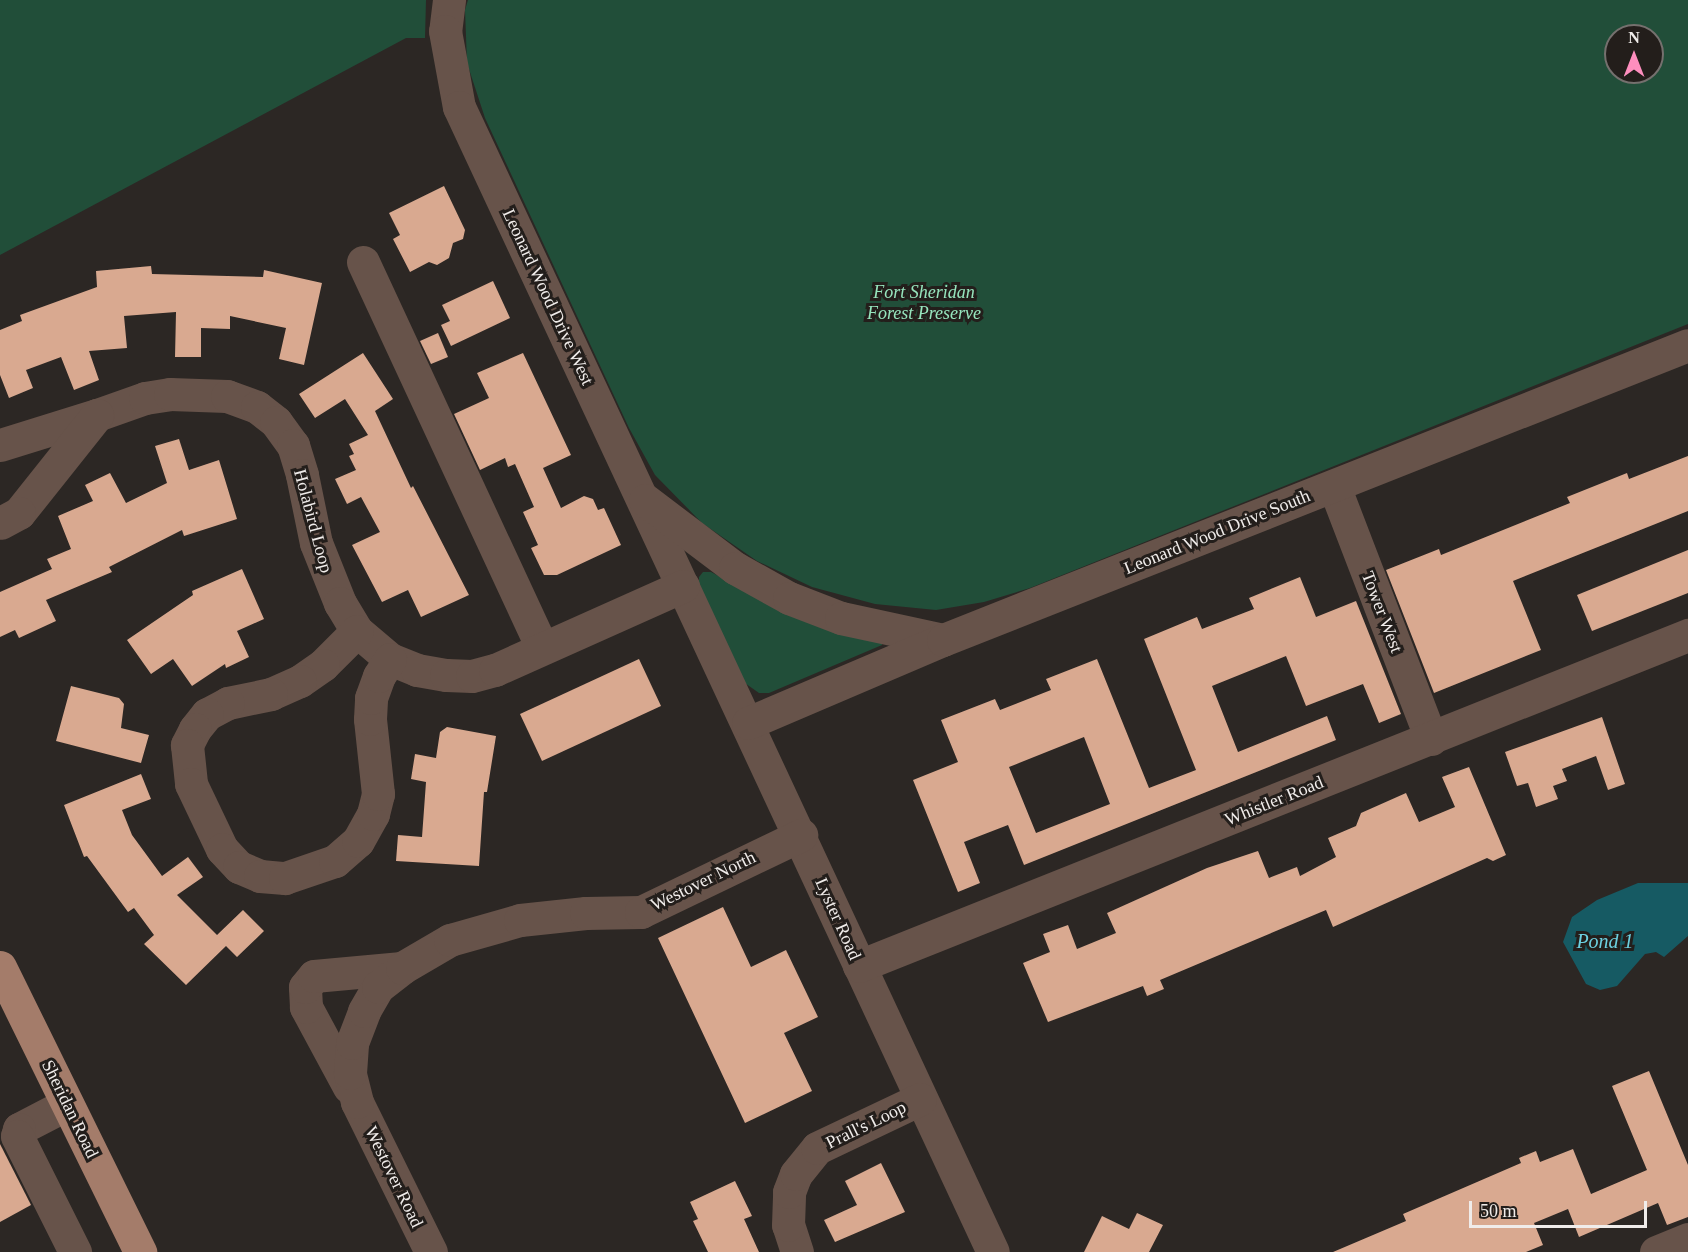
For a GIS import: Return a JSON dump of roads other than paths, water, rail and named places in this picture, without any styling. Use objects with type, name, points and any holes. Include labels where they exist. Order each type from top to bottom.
[{"type":"main road","name":"Sheridan Road","points":[[0,967],[67,1104],[130,1249]]},
{"type":"street","name":"Leonard Wood Drive West","points":[[449,0],[444,31],[459,106],[682,586]]},
{"type":"street","points":[[363,262],[542,648]]},
{"type":"street","name":"Leonard Wood Drive South","points":[[748,723],[943,640],[1688,345]]},
{"type":"street","name":"Holabird Loop","points":[[0,445],[145,398],[170,394],[227,396],[257,406],[276,422],[293,445],[302,475],[316,543],[326,574],[357,631],[390,659],[417,670],[446,675],[472,676],[495,670],[682,586]]},
{"type":"street","points":[[0,523],[19,513],[97,415]]},
{"type":"street","name":"Tower West","points":[[1334,486],[1431,739]]},
{"type":"street","points":[[641,496],[735,568],[789,598],[841,618],[943,640]]},
{"type":"street","name":"Lyster Road","points":[[682,586],[801,835],[920,1099],[993,1252]]},
{"type":"street","points":[[357,631],[323,665],[300,681],[271,694],[228,703],[207,714],[195,729],[187,745],[191,784],[222,849],[239,867],[260,876],[285,878],[335,861],[358,841],[373,814],[378,794],[370,719],[371,698],[379,676],[390,659]]},
{"type":"street","name":"Whistler Road","points":[[859,966],[1688,635]]},
{"type":"street","name":"Westover North","points":[[494,926],[586,913],[641,912],[801,835]]},
{"type":"street","name":"Westover Road","points":[[357,1102],[350,1073],[352,1043],[364,1011],[378,987],[402,968],[450,940],[494,926]]},
{"type":"street","name":"Westover Road","points":[[402,968],[314,976],[305,987],[306,1006],[357,1102],[431,1252]]},
{"type":"street","name":"Prall's Loop","points":[[797,1252],[788,1225],[789,1192],[796,1174],[817,1148],[920,1099]]},
{"type":"street","points":[[67,1104],[19,1129],[17,1136],[75,1252]]},
{"type":"street","points":[[1656,1252],[1688,1239]]},
{"type":"water","name":"Pond 1","points":[[1638,883],[1688,883],[1688,936],[1664,957],[1656,952],[1645,954],[1617,986],[1600,990],[1586,984],[1563,942],[1572,917],[1597,900]]},
{"type":"park label","name":"Fort Sheridan Forest Preserve","points":[[924,303]]}]
